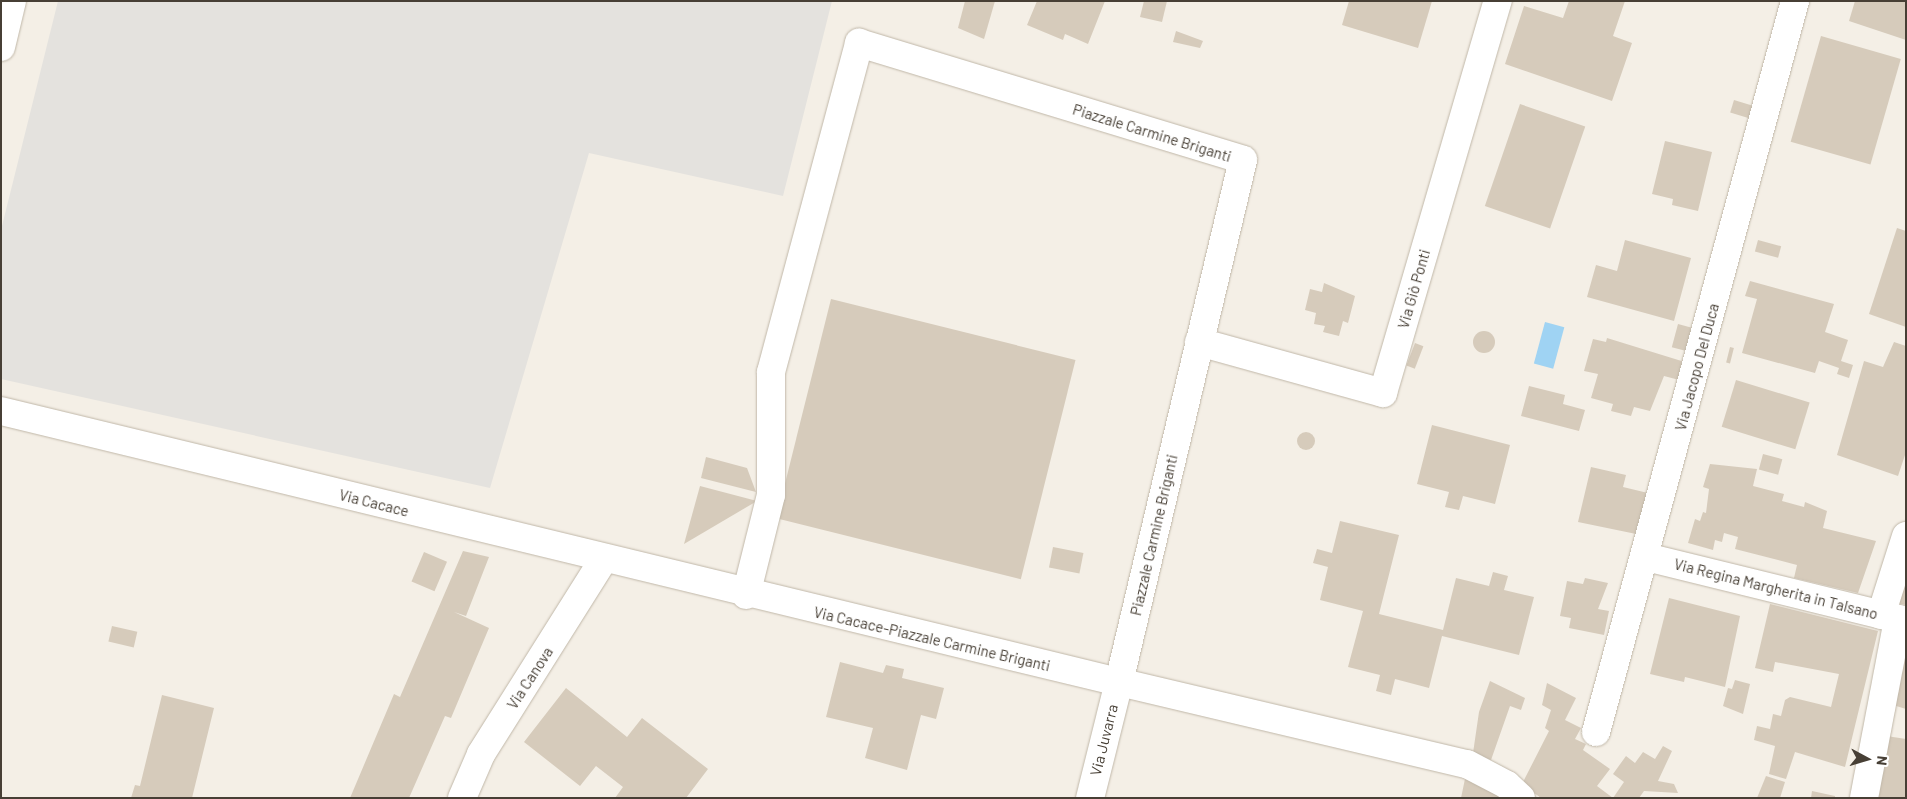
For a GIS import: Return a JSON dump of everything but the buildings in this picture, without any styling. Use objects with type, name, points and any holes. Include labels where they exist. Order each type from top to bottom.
[{"type":"street","points":[[1,47],[12,1]]},
{"type":"street","name":"Via Giò Ponti","points":[[1199,342],[1383,393],[1498,1]]},
{"type":"street","name":"Via Jacopo Del Duca","points":[[1596,732],[1646,557],[1795,1]]},
{"type":"street","name":"Piazzale Carmine Briganti","points":[[746,595],[771,495],[771,372],[859,43],[1243,160],[1119,682]]},
{"type":"street","name":"Via Cacace","points":[[1,411],[746,595]]},
{"type":"street","points":[[1864,798],[1895,618],[1906,536]]},
{"type":"street","name":"Via Regina Margherita in Talsano","points":[[1646,557],[1895,618]]},
{"type":"street","name":"Via Canova","points":[[462,798],[481,754],[603,560]]},
{"type":"street","name":"Via Cacace-Piazzale Carmine Briganti","points":[[746,595],[1119,682]]},
{"type":"street","points":[[1119,682],[1467,764],[1507,785],[1521,798]]},
{"type":"street","name":"Via Juvarra","points":[[1090,798],[1119,682]]},
{"type":"shaded area","points":[[58,1],[832,1],[783,196],[589,153],[490,488],[1,379],[1,230]]},
{"type":"water","points":[[1545,322],[1564,327],[1553,369],[1534,364]]}]
